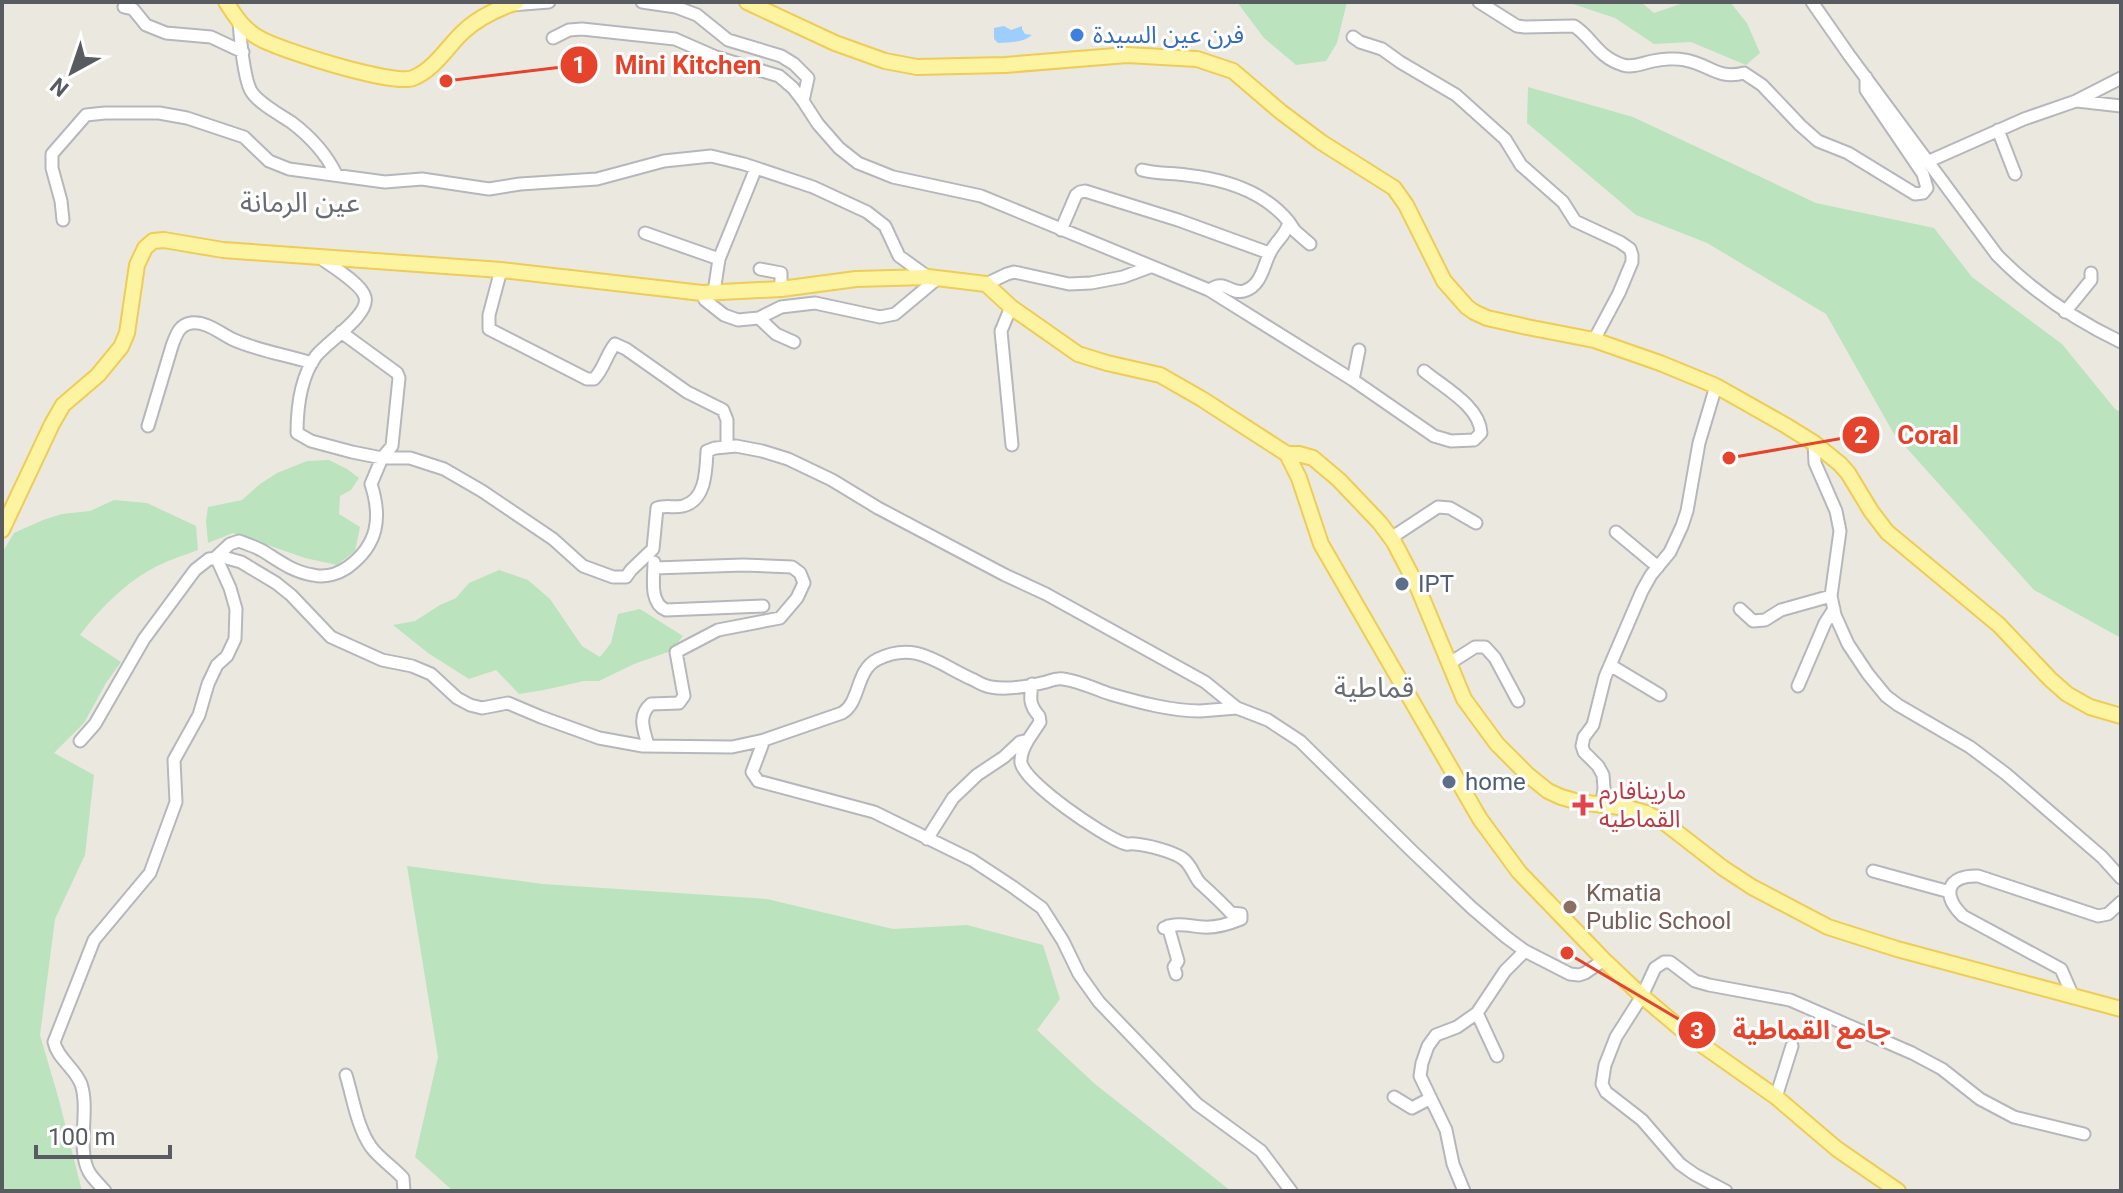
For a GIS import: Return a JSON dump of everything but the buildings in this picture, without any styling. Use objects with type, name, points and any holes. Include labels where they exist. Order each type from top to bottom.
[{"type":"main road","points":[[226,2],[239,22],[259,38],[329,64],[400,80],[412,79],[431,66],[464,31],[486,14],[514,3]]},
{"type":"main road","points":[[747,2],[835,43],[885,61],[917,67],[1005,65],[1127,55],[1197,59],[1233,71],[1321,142],[1394,188],[1406,205],[1444,281],[1467,307],[1487,318],[1594,340],[1669,366],[1716,386],[1814,443],[1848,473],[1887,532],[1999,625],[2050,679],[2080,702],[2121,716]]},
{"type":"main road","points":[[2,530],[63,405],[98,375],[121,347],[127,333],[137,265],[153,241],[223,250],[501,270],[708,292],[781,289],[856,279],[933,277],[986,284],[1011,307],[1078,354],[1160,375],[1287,454],[1299,478],[1321,544],[1480,819],[1509,861],[1642,996],[1688,1035],[1776,1097],[1837,1149],[1898,1191]]},
{"type":"main road","points":[[1287,454],[1313,458],[1380,523],[1418,588],[1464,699],[1497,744],[1548,791],[1579,802],[1646,813],[1665,823],[1752,887],[1828,927],[1897,949],[2121,1009]]},
{"type":"street","points":[[514,3],[549,2]]},
{"type":"street","points":[[642,2],[676,7],[697,15],[728,40],[781,56],[808,78],[803,101]]},
{"type":"street","points":[[1479,2],[1517,26],[1574,26],[1596,49],[1624,65],[1685,60],[1728,77],[1744,73],[1762,85],[1818,141],[1848,153],[1915,194],[1923,193],[1927,188],[1923,174],[1866,90],[1866,77]]},
{"type":"street","points":[[1812,2],[1997,255],[2035,290],[2065,312],[2121,342]]},
{"type":"street","points":[[124,7],[133,9],[146,25],[166,33],[211,37],[243,52]]},
{"type":"street","points":[[239,22],[251,91],[312,139],[327,156],[336,174]]},
{"type":"street","points":[[553,38],[569,30],[582,29],[675,39],[716,57],[779,76],[793,88],[839,148],[858,163],[893,177],[981,196],[1209,290],[1353,380],[1434,436],[1451,441],[1474,440],[1481,433],[1476,417],[1424,371]]},
{"type":"street","points":[[1353,37],[1382,49],[1456,95],[1505,139],[1521,165],[1563,202],[1575,221],[1630,249],[1632,262],[1594,340]]},
{"type":"street","points":[[1927,162],[2024,119],[2076,101],[2121,78]]},
{"type":"street","points":[[2076,101],[2121,106]]},
{"type":"street","points":[[63,220],[52,154],[86,115],[159,113],[187,118],[244,137],[269,161],[289,169],[385,182],[422,179],[489,189],[597,179],[664,161],[711,156],[756,168],[813,187],[867,212],[885,226],[899,256],[933,277],[895,314],[880,317],[815,303],[781,307],[759,318],[738,320],[724,315],[705,300],[756,168]]},
{"type":"street","points":[[1998,130],[2015,174]]},
{"type":"street","points":[[1142,170],[1158,174],[1184,174],[1240,186],[1271,205],[1310,244]]},
{"type":"street","points":[[1061,230],[1076,195],[1085,191],[1269,253]]},
{"type":"street","points":[[1209,290],[1217,284],[1243,291],[1249,288],[1259,279],[1269,253],[1288,228],[1289,222]]},
{"type":"street","points":[[645,233],[719,259]]},
{"type":"street","points":[[319,256],[361,289],[366,298],[365,308],[312,363],[297,405],[297,433],[311,441],[382,458],[410,458],[444,469],[553,539],[583,566],[613,577],[626,577],[653,549]]},
{"type":"street","points":[[986,284],[1014,272],[1069,284],[1091,283],[1123,277],[1150,267]]},
{"type":"street","points":[[760,269],[781,273],[781,289]]},
{"type":"street","points":[[501,270],[489,315],[489,329],[587,379],[594,379],[600,372],[615,344],[626,349],[687,392],[723,410],[727,420],[727,447]]},
{"type":"street","points":[[2065,312],[2091,280],[2091,273]]},
{"type":"street","points":[[1011,307],[1001,331],[1012,445]]},
{"type":"street","points":[[759,318],[776,334],[794,342]]},
{"type":"street","points":[[148,426],[176,334],[182,326],[194,322],[212,327],[236,341],[312,363]]},
{"type":"street","points":[[216,557],[230,544],[239,541],[298,572],[317,577],[339,573],[362,556],[374,536],[376,503],[371,484],[382,458],[392,446],[399,378],[397,373],[341,332]]},
{"type":"street","points":[[1353,380],[1359,350]]},
{"type":"street","points":[[1602,804],[1603,775],[1584,752],[1584,737],[1593,725],[1605,677],[1642,591],[1670,552],[1687,511],[1699,443],[1716,386]]},
{"type":"street","points":[[1814,443],[1817,471],[1836,511],[1840,531],[1831,596],[1834,609],[1848,644],[1868,674],[1886,696],[1970,747],[2006,774],[2102,857],[2121,878]]},
{"type":"street","points":[[763,606],[683,611],[666,610],[655,601],[653,549],[657,508],[685,505],[694,500],[704,482],[707,451],[715,448],[736,446],[762,451],[788,459],[832,480],[878,508],[1046,594],[1205,682],[1237,708],[1268,720],[1300,741],[1472,908],[1525,951],[1570,974],[1585,973],[1604,960]]},
{"type":"street","points":[[1391,538],[1438,507],[1450,508],[1476,523]]},
{"type":"street","points":[[1616,532],[1658,567]]},
{"type":"street","points":[[80,741],[95,724],[144,639],[161,616],[202,562],[216,557],[241,562],[276,583],[331,637],[382,660],[412,666],[431,674],[457,698],[470,705],[482,708],[508,703],[599,738],[648,745],[732,747],[764,740],[847,711],[870,664],[910,651],[934,659],[991,687],[1066,679],[1111,694],[1172,708],[1198,711],[1237,708]]},
{"type":"street","points":[[105,1191],[86,1164],[81,1084],[55,1049],[54,1042],[94,940],[150,873],[176,802],[174,760],[199,715],[217,665],[227,656],[235,639],[236,609],[216,557]]},
{"type":"street","points":[[648,745],[641,718],[643,711],[651,704],[679,703],[684,696],[676,652],[718,630],[780,618],[797,598],[804,583],[800,573],[792,567],[654,568]]},
{"type":"street","points":[[1740,609],[1753,621],[1765,620],[1781,610],[1831,596]]},
{"type":"street","points":[[1798,686],[1834,609]]},
{"type":"street","points":[[1450,663],[1475,647],[1488,649],[1518,701]]},
{"type":"street","points":[[1610,665],[1660,695]]},
{"type":"street","points":[[1032,684],[1032,709],[1040,722],[1021,755],[1027,775],[1057,801],[1115,839],[1127,845],[1160,849],[1181,858],[1192,867],[1197,880],[1231,913],[1241,914],[1241,919],[1220,926],[1188,924],[1166,927],[1178,961],[1174,967],[1176,974]]},
{"type":"street","points":[[764,740],[752,772],[758,781],[874,812],[972,860],[1042,908],[1079,974],[1099,1002],[1197,1104],[1261,1151],[1291,1191]]},
{"type":"street","points":[[927,839],[953,798],[977,775],[1020,742],[1028,740]]},
{"type":"street","points":[[1873,871],[1950,892]]},
{"type":"street","points":[[2072,994],[2061,969],[1963,916],[1953,906],[1950,887],[1959,879],[1978,876],[2098,916],[2108,914],[2121,902]]},
{"type":"street","points":[[1464,1191],[1453,1164],[1446,1130],[1420,1076],[1428,1046],[1436,1035],[1457,1027],[1477,1013],[1505,971],[1525,951]]},
{"type":"street","points":[[1726,1191],[1680,1164],[1642,1120],[1602,1084],[1605,1065],[1616,1037],[1642,996],[1655,968],[1664,962],[1670,962],[1695,981],[1790,1000],[1912,1053],[1942,1069],[1980,1099],[2014,1117],[2084,1134]]},
{"type":"street","points":[[1477,1013],[1497,1056]]},
{"type":"street","points":[[1776,1097],[1792,1046]]},
{"type":"street","points":[[346,1075],[370,1145],[403,1178],[404,1191]]},
{"type":"street","points":[[1394,1097],[1412,1108],[1429,1099]]},
{"type":"green space","points":[[1237,2],[1347,2],[1337,43],[1326,61],[1296,65],[1264,38]]},
{"type":"green space","points":[[1567,2],[1641,2],[1654,13],[1686,2],[1730,2],[1747,23],[1760,53],[1746,65],[1691,42],[1654,44],[1615,18]]},
{"type":"green space","points":[[1528,87],[1633,117],[1816,203],[1934,228],[1972,277],[2062,344],[2115,409],[2121,412],[2121,638],[2034,590],[1894,434],[1826,314],[1707,243],[1636,215],[1527,123]]},
{"type":"green space","points":[[329,460],[359,478],[351,490],[340,496],[339,514],[360,527],[355,551],[337,565],[305,558],[233,533],[208,543],[208,507],[242,500],[277,473],[307,461]]},
{"type":"green space","points":[[114,500],[147,503],[196,526],[198,550],[162,564],[130,583],[80,635],[121,662],[84,723],[54,753],[94,775],[85,855],[55,919],[40,1035],[82,1191],[2,1191],[2,553],[14,533],[43,520],[90,511]]},
{"type":"green space","points":[[499,570],[528,580],[550,599],[582,646],[600,657],[611,643],[618,614],[640,609],[683,636],[671,651],[599,681],[584,681],[519,694],[496,670],[469,679],[428,653],[393,625],[415,621],[456,598],[469,583]]},
{"type":"green space","points":[[407,866],[543,884],[767,899],[893,929],[967,925],[1043,945],[1060,999],[1037,1030],[1095,1084],[1231,1191],[453,1191],[415,1157],[438,1057]]},
{"type":"water","points":[[1004,26],[1011,30],[1022,26],[1025,34],[1032,35],[1020,41],[998,43],[994,39],[994,28]]},
{"type":"place","name":"فرن عين السيدة","points":[[1077,35]]},
{"type":"place","name":"Mini Kitchen","points":[[446,81]]},
{"type":"place","name":"Coral","points":[[1729,458]]},
{"type":"place","name":"IPT","points":[[1402,584]]},
{"type":"place","name":"home","points":[[1449,782]]},
{"type":"place","name":"مارينافارم القماطيه","points":[[1583,805]]},
{"type":"place","name":"Kmatia Public School","points":[[1570,907]]},
{"type":"place","name":"جامع القماطية","points":[[1567,953]]},
{"type":"district","name":"عين الرمانة","points":[[300,202]]},
{"type":"district","name":"قماطية","points":[[1374,687]]}]
